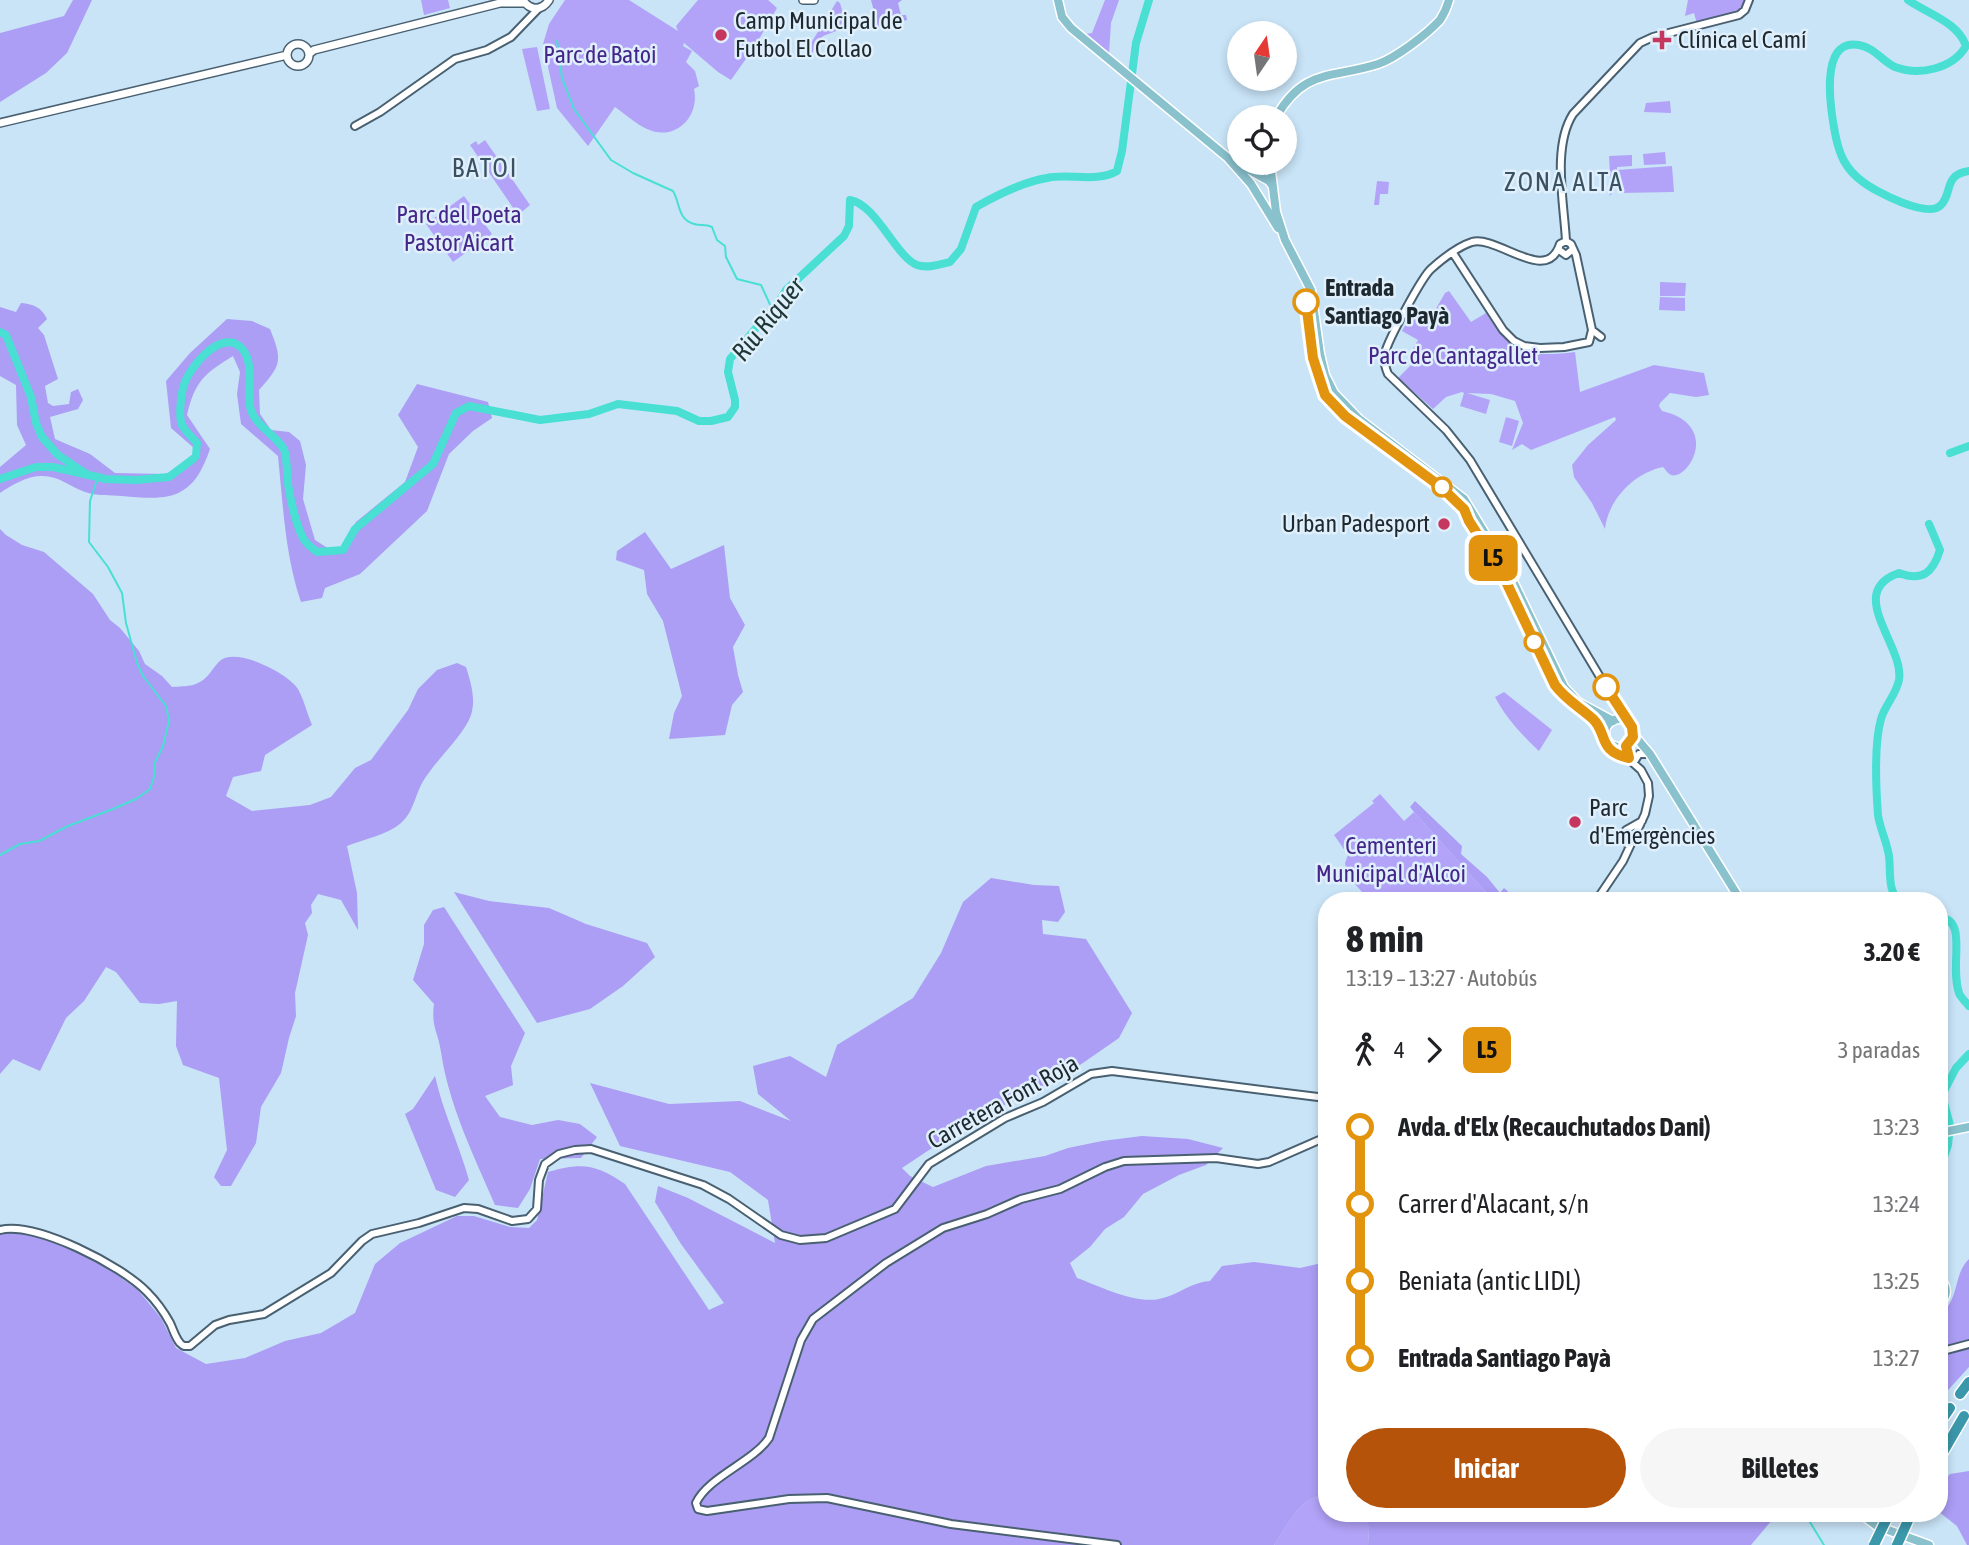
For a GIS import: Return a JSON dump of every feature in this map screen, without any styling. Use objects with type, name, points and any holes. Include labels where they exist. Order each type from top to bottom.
[{"type":"highway","points":[[1960,1394],[1969,1382]]},
{"type":"highway","points":[[1948,1444],[1964,1416]]},
{"type":"highway","points":[[1874,1545],[1885,1522]]},
{"type":"highway","points":[[1897,1545],[1907,1522]]},
{"type":"main road","points":[[286,57],[294,44],[301,44],[310,50],[504,2],[525,3],[538,9],[549,0]]},
{"type":"main road","points":[[803,0],[814,0]]},
{"type":"main road","points":[[1058,0],[1060,13],[1066,24],[1227,157]]},
{"type":"main road","points":[[1285,105],[1307,82],[1320,76],[1378,64],[1393,57],[1441,19],[1449,0]]},
{"type":"main road","points":[[286,57],[293,65],[301,66],[307,62],[310,50]]},
{"type":"main road","points":[[0,123],[286,57]]},
{"type":"main road","points":[[1242,175],[1256,191],[1311,290],[1322,365],[1334,393],[1359,419],[1464,499],[1509,573],[1564,687],[1578,702],[1600,715],[1632,727],[1633,734],[1648,750],[1735,892]]},
{"type":"main road","points":[[1257,175],[1270,183]]},
{"type":"main road","points":[[1270,175],[1285,240]]},
{"type":"main road","points":[[1256,191],[1259,182],[1270,183]]},
{"type":"main road","points":[[1264,205],[1271,209],[1275,205]]},
{"type":"main road","points":[[1617,720],[1608,740],[1614,746],[1637,744],[1648,750]]},
{"type":"main road","points":[[1627,745],[1633,734]]},
{"type":"main road","points":[[1948,1132],[1969,1128]]},
{"type":"main road","points":[[1872,1522],[1929,1545]]},
{"type":"street","points":[[1566,241],[1561,151],[1566,126],[1573,114],[1642,41],[1743,13],[1749,0]]},
{"type":"street","points":[[523,24],[527,14],[525,3]]},
{"type":"street","points":[[355,126],[389,106],[455,59],[487,50],[511,37],[538,9]]},
{"type":"street","points":[[1453,253],[1503,330],[1524,346],[1540,348],[1589,342],[1592,330],[1577,258],[1572,244],[1566,241],[1560,243],[1556,255],[1526,259],[1484,241],[1468,243],[1453,253],[1429,271],[1384,355],[1388,374],[1440,424],[1470,460],[1617,720]]},
{"type":"street","points":[[1559,250],[1566,255],[1573,249]]},
{"type":"street","points":[[1592,330],[1601,337]]},
{"type":"street","points":[[1627,745],[1632,760]]},
{"type":"street","points":[[1602,892],[1628,851],[1632,833],[1642,820],[1647,807],[1649,787],[1644,774],[1614,746]]},
{"type":"street","points":[[1632,760],[1648,750]]},
{"type":"street","name":"Carretera Font Roja","points":[[0,1230],[14,1228],[43,1236],[118,1269],[147,1293],[166,1317],[179,1342],[187,1346],[195,1343],[219,1323],[268,1311],[335,1270],[358,1244],[372,1234],[419,1223],[464,1208],[478,1209],[512,1221],[528,1219],[537,1209],[541,1173],[545,1164],[554,1157],[575,1150],[598,1151],[703,1185],[729,1199],[773,1231],[793,1239],[809,1241],[834,1236],[895,1209],[905,1199],[923,1170],[935,1160],[1005,1118],[1042,1102],[1097,1072],[1112,1071],[1318,1097]]},
{"type":"street","points":[[1117,1545],[951,1524],[827,1498],[789,1499],[707,1511],[698,1509],[696,1503],[704,1492],[763,1446],[769,1438],[801,1340],[813,1319],[886,1263],[931,1234],[953,1224],[988,1214],[1016,1200],[1060,1189],[1105,1167],[1124,1161],[1209,1158],[1258,1164],[1269,1162],[1318,1141]]},
{"type":"street","points":[[1948,1350],[1969,1344]]},
{"type":"green space","points":[[421,0],[448,0],[450,8],[424,15]]},
{"type":"green space","name":"Parc de Batoi","points":[[565,0],[629,0],[678,31],[676,26],[698,0],[768,0],[777,8],[731,80],[684,43],[683,46],[692,51],[686,62],[695,71],[699,86],[694,89],[693,109],[683,124],[667,132],[657,132],[643,127],[615,107],[588,146],[557,108],[543,44],[549,24]]},
{"type":"green space","points":[[1105,0],[1119,0],[1111,23],[1109,53],[1086,34],[1092,33]]},
{"type":"green space","points":[[1688,0],[1746,0],[1732,14],[1697,24],[1694,13],[1685,16]]},
{"type":"green space","points":[[837,1],[847,27],[823,36],[808,59],[803,56]]},
{"type":"green space","points":[[537,47],[550,109],[537,111],[522,49]]},
{"type":"green space","points":[[1670,101],[1671,113],[1644,112],[1646,103]]},
{"type":"green space","points":[[485,140],[530,205],[518,215],[470,145],[476,141],[478,145]]},
{"type":"green space","points":[[1665,152],[1666,164],[1644,165],[1643,154]]},
{"type":"green space","points":[[1632,155],[1632,166],[1617,167],[1617,170],[1672,166],[1674,192],[1619,193],[1618,183],[1614,183],[1609,196],[1609,156]]},
{"type":"green space","points":[[1377,181],[1389,182],[1388,194],[1380,194],[1379,205],[1374,205]]},
{"type":"green space","name":"Parc del Poeta Pastor Aicart","points":[[464,196],[492,234],[453,262],[426,224]]},
{"type":"green space","points":[[1660,282],[1686,283],[1685,296],[1660,296]]},
{"type":"green space","name":"Parc de Cantagallet","points":[[1449,291],[1471,322],[1486,313],[1504,337],[1522,350],[1544,354],[1575,352],[1580,392],[1654,365],[1704,373],[1709,395],[1696,397],[1670,393],[1659,406],[1662,411],[1680,418],[1691,428],[1696,439],[1695,450],[1685,470],[1678,475],[1671,475],[1663,467],[1642,475],[1617,498],[1607,518],[1605,529],[1592,503],[1574,477],[1572,465],[1588,445],[1616,420],[1615,417],[1531,450],[1522,444],[1512,450],[1523,423],[1515,401],[1491,394],[1467,393],[1490,400],[1486,414],[1460,406],[1464,393],[1462,392],[1446,397],[1433,409],[1398,378],[1412,364],[1410,354],[1418,340],[1402,331],[1413,312],[1429,321],[1445,293]]},
{"type":"green space","points":[[1660,297],[1685,298],[1685,311],[1659,310]]},
{"type":"green space","points":[[1506,417],[1519,421],[1512,446],[1499,442]]},
{"type":"green space","points":[[1504,692],[1552,730],[1539,751],[1514,726],[1499,705],[1495,697]]},
{"type":"green space","name":"Cementeri Municipal d'Alcoi","points":[[1380,794],[1404,821],[1414,812],[1486,892],[1362,892],[1346,874],[1345,863],[1348,855],[1334,835],[1374,803],[1372,801]]},
{"type":"green space","points":[[1317,1497],[1318,1522],[1366,1522],[1369,1529],[1368,1545],[1274,1545],[1302,1506]]},
{"type":"shaded area","points":[[73,0],[92,0],[67,53],[46,73],[0,102],[0,33],[64,16]]},
{"type":"shaded area","points":[[871,0],[902,0],[898,3],[901,15],[906,15],[907,20],[878,27]]},
{"type":"shaded area","points":[[21,303],[37,307],[47,319],[38,328],[44,335],[58,379],[45,386],[48,403],[53,406],[69,404],[71,392],[78,389],[83,400],[78,409],[50,417],[55,439],[90,454],[115,473],[165,474],[191,463],[194,448],[171,428],[166,381],[190,353],[227,319],[252,321],[270,329],[278,362],[259,390],[260,414],[271,430],[289,432],[300,441],[306,465],[303,499],[315,540],[337,554],[356,522],[405,482],[418,447],[398,415],[417,384],[488,402],[492,418],[473,431],[449,454],[427,511],[360,574],[325,588],[322,598],[301,602],[288,548],[278,456],[241,424],[237,394],[240,372],[233,356],[208,374],[193,394],[187,415],[210,449],[196,478],[178,493],[154,498],[94,494],[58,479],[35,476],[0,493],[0,467],[26,445],[17,425],[16,385],[0,376],[0,307],[16,312]]},
{"type":"shaded area","points":[[0,529],[22,545],[44,552],[93,594],[110,620],[139,651],[145,664],[172,687],[197,683],[206,678],[221,660],[229,657],[262,664],[293,683],[300,693],[312,725],[265,755],[261,771],[233,777],[226,796],[252,811],[310,805],[331,797],[355,768],[371,760],[408,710],[418,689],[437,670],[457,663],[466,667],[473,697],[471,715],[462,732],[426,776],[408,815],[389,831],[347,846],[357,893],[358,930],[341,900],[318,894],[311,905],[312,913],[305,923],[308,935],[295,993],[296,1016],[281,1073],[261,1107],[256,1143],[231,1186],[221,1186],[214,1177],[227,1150],[219,1078],[183,1065],[176,1046],[177,1001],[140,1003],[116,972],[106,967],[84,1001],[66,1018],[40,1071],[13,1059],[0,1074]]},
{"type":"shaded area","points":[[645,532],[671,569],[724,545],[730,598],[745,625],[733,647],[743,692],[732,705],[725,735],[669,739],[674,713],[682,696],[663,621],[647,594],[644,570],[616,560],[617,551]]},
{"type":"shaded area","points":[[1415,801],[1462,846],[1461,854],[1499,892],[1486,892],[1410,807]]},
{"type":"shaded area","points":[[991,878],[1059,886],[1065,912],[1058,922],[1042,920],[1043,934],[1086,939],[1132,1013],[1119,1038],[1064,1076],[974,1120],[902,1168],[910,1176],[933,1187],[986,1166],[1045,1156],[1102,1141],[1142,1136],[1188,1139],[1223,1148],[1206,1165],[1179,1175],[1143,1194],[1124,1217],[1105,1229],[1090,1247],[1070,1263],[1077,1278],[1119,1294],[1153,1300],[1210,1281],[1222,1266],[1254,1262],[1300,1268],[1318,1264],[1318,1497],[1302,1506],[1274,1545],[0,1545],[0,1234],[19,1231],[71,1248],[102,1264],[138,1290],[161,1318],[176,1348],[206,1364],[245,1358],[285,1341],[321,1333],[355,1313],[375,1264],[400,1243],[457,1216],[474,1216],[510,1227],[529,1228],[537,1220],[548,1172],[580,1166],[606,1172],[625,1184],[709,1310],[724,1303],[681,1244],[655,1202],[658,1186],[688,1198],[775,1243],[768,1200],[730,1172],[620,1146],[590,1083],[669,1104],[740,1101],[791,1121],[758,1094],[753,1066],[790,1056],[826,1077],[837,1045],[913,998],[941,953],[963,902]]},
{"type":"shaded area","points":[[454,892],[489,901],[549,908],[586,924],[647,943],[655,957],[623,986],[590,1009],[537,1023]]},
{"type":"shaded area","points":[[444,907],[525,1033],[511,1066],[513,1085],[485,1096],[500,1117],[532,1125],[558,1120],[580,1124],[597,1137],[581,1158],[540,1159],[530,1189],[518,1208],[495,1205],[450,1092],[434,1024],[434,1004],[413,980],[424,944],[424,925],[433,910]]},
{"type":"shaded area","points":[[435,1076],[469,1180],[455,1197],[436,1190],[405,1114],[413,1109]]},
{"type":"shaded area","points":[[1969,1259],[1969,1367],[1948,1390],[1948,1306]]},
{"type":"shaded area","points":[[1969,1471],[1969,1545],[1957,1526],[1948,1519],[1950,1474]]},
{"type":"shaded area","points":[[1366,1522],[1770,1522],[1751,1545],[1368,1545],[1369,1529]]},
{"type":"waterway","name":"Riu Riquer","points":[[104,479],[169,477],[196,456],[197,443],[181,422],[184,385],[205,354],[213,347],[230,342],[244,350],[247,357],[252,413],[285,452],[289,490],[297,522],[305,541],[317,552],[343,550],[355,529],[433,464],[456,413],[469,406],[540,420],[589,414],[618,404],[677,411],[699,421],[728,417],[735,407],[728,372],[730,359],[773,311],[786,290],[844,236],[849,226],[850,200],[859,204],[877,220],[909,260],[917,265],[929,266],[950,262],[961,249],[976,207],[992,198],[1038,180],[1101,176],[1117,171],[1136,43],[1149,0]]},
{"type":"waterway","points":[[1908,0],[1949,25],[1966,46],[1960,54],[1944,65],[1914,71],[1895,67],[1870,49],[1859,45],[1846,46],[1837,52],[1832,64],[1830,94],[1835,133],[1841,154],[1852,172],[1870,186],[1890,197],[1925,209],[1941,205],[1955,176],[1969,171]]},
{"type":"waterway","points":[[557,41],[562,78],[574,109],[611,160],[673,191],[682,214],[689,222],[712,227],[717,240],[725,246],[726,257],[737,279],[761,285],[773,311]]},
{"type":"waterway","points":[[0,332],[6,335],[31,397],[42,437],[58,455],[88,475]]},
{"type":"waterway","points":[[1950,453],[1969,446]]},
{"type":"waterway","points":[[0,479],[36,467],[53,467],[102,478]]},
{"type":"waterway","points":[[0,855],[20,844],[39,841],[68,826],[136,799],[150,789],[155,762],[163,746],[169,721],[166,706],[143,676],[137,663],[126,623],[122,593],[108,567],[89,542],[90,501],[98,477]]},
{"type":"waterway","points":[[1893,892],[1888,851],[1878,815],[1876,766],[1881,719],[1899,680],[1894,652],[1876,606],[1877,593],[1883,582],[1899,573],[1921,575],[1934,564],[1940,550],[1929,524]]},
{"type":"waterway","points":[[1948,920],[1956,934],[1956,981],[1960,995],[1969,1006]]},
{"type":"waterway","points":[[1948,1083],[1956,1068],[1969,1054]]},
{"type":"waterway","points":[[1948,1118],[1948,1145]]},
{"type":"waterway","points":[[1810,1522],[1824,1545]]},
{"type":"bus line","name":"L5","points":[[1306,302],[1316,373],[1329,400],[1353,423],[1450,494],[1464,509],[1501,571],[1551,680],[1568,701],[1597,723],[1601,737],[1608,747],[1622,757],[1629,758],[1626,746],[1633,737],[1633,729],[1606,687]]},
{"type":"place","name":"Camp Municipal de Futbol El Collao","points":[[721,35]]},
{"type":"place","name":"Clínica el Camí","points":[[1662,40]]},
{"type":"place","name":"Entrada Santiago Payà","points":[[1306,302]]},
{"type":"place","name":"Urban Padesport","points":[[1444,524]]},
{"type":"place","name":"Parc d'Emergències","points":[[1575,822]]},
{"type":"district","name":"BATOI","points":[[485,168]]},
{"type":"district","name":"ZONA ALTA","points":[[1564,182]]}]
